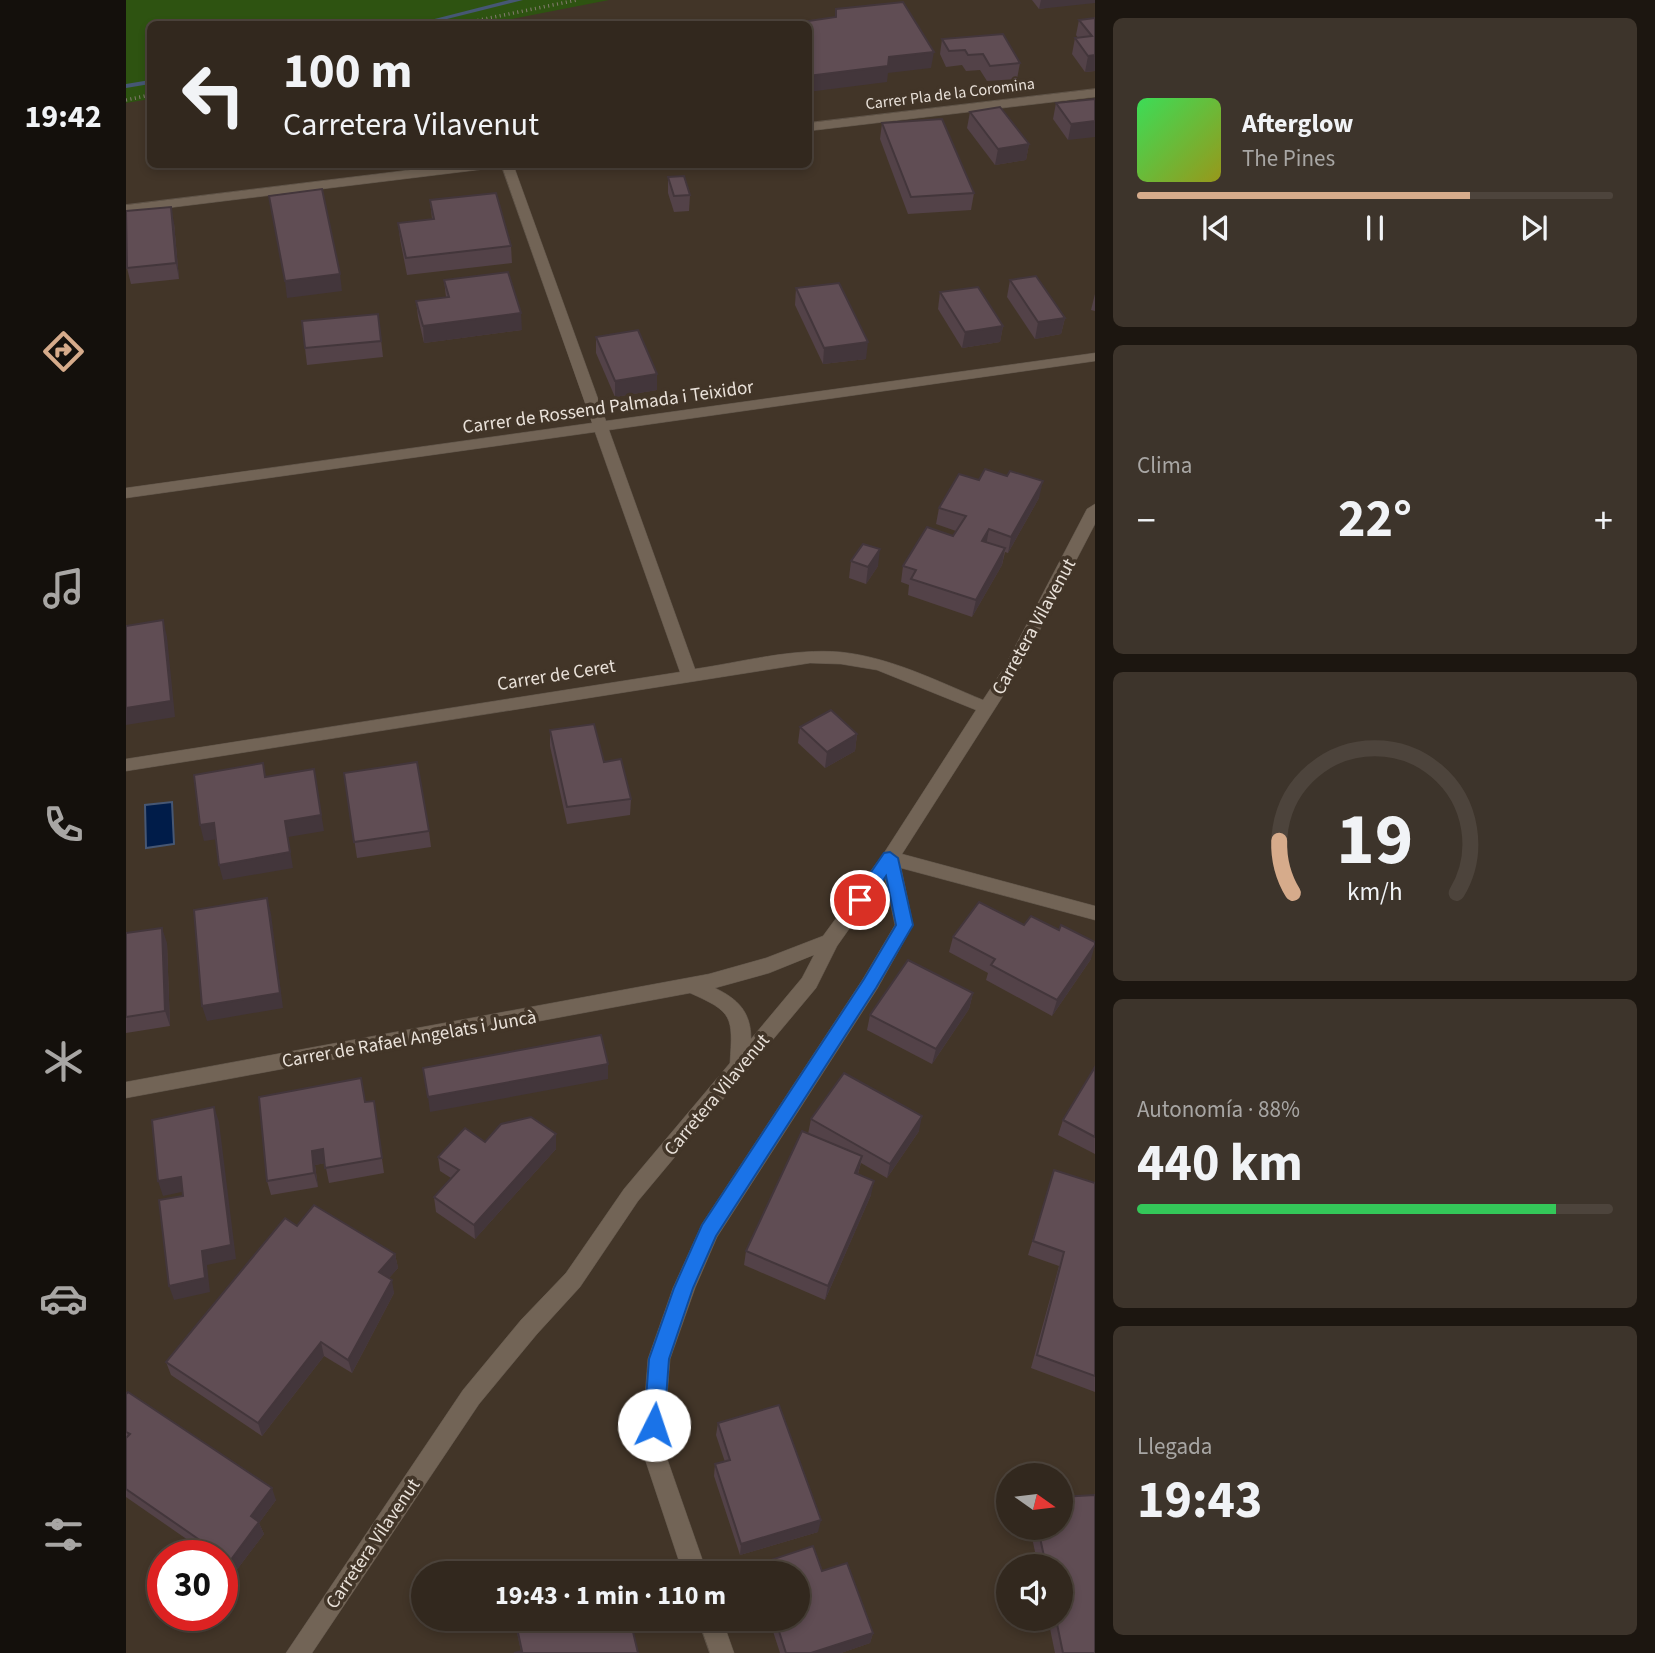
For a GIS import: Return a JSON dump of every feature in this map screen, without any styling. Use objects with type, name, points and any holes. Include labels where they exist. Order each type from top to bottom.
[{"type":"street","name":"Carrer Pla de la Coromina","points":[[812,127],[1095,93]]},
{"type":"street","points":[[126,209],[460,168]]},
{"type":"street","points":[[509,168],[689,674]]},
{"type":"street","name":"Carrer de Rossend Palmada i Teixidor","points":[[126,493],[1095,357]]},
{"type":"street","name":"Carretera Vilavenut","points":[[298,1653],[471,1397],[529,1327],[573,1280],[631,1195],[809,983],[830,941],[890,858],[987,708],[1039,620],[1095,509]]},
{"type":"street","name":"Carrer de Ceret","points":[[126,765],[810,657],[841,658],[880,665],[987,708]]},
{"type":"street","points":[[691,1561],[652,1447],[659,1359],[684,1288],[709,1231],[870,984],[904,925],[890,858],[1095,912]]},
{"type":"street","name":"Carrer de Rafael Angelats i Juncà","points":[[126,1090],[692,986],[769,965],[830,941]]},
{"type":"street","points":[[692,986],[732,1006],[743,1023],[740,1065]]},
{"type":"street","points":[[714,1631],[722,1653]]},
{"type":"path","points":[[475,21],[577,0]]},
{"type":"path","points":[[126,100],[147,96]]},
{"type":"green space","points":[[126,0],[609,0],[502,21],[147,21],[147,100],[126,103]]},
{"type":"water","points":[[172,802],[174,844],[146,848],[145,805]]},
{"type":"building","points":[[903,2],[934,52],[889,57],[888,66],[812,76],[812,21],[809,21],[836,17],[836,9]]},
{"type":"building","points":[[1095,18],[1095,55],[1088,56],[1075,38],[1092,36],[1079,20]]},
{"type":"building","points":[[1003,34],[1020,63],[990,66],[983,54],[968,55],[965,50],[949,51],[942,39]]},
{"type":"building","points":[[1095,99],[1095,121],[1071,124],[1056,103]]},
{"type":"building","points":[[1000,107],[1029,144],[998,149],[970,112]]},
{"type":"building","points":[[942,119],[974,193],[911,197],[882,123]]},
{"type":"building","points":[[684,176],[690,195],[674,196],[668,177]]},
{"type":"building","points":[[322,189],[340,274],[285,281],[269,196]]},
{"type":"building","points":[[496,193],[511,246],[406,258],[398,223],[434,219],[430,200]]},
{"type":"building","points":[[171,207],[176,263],[127,268],[126,211]]},
{"type":"building","points":[[508,272],[521,313],[423,326],[416,301],[449,297],[444,280]]},
{"type":"building","points":[[1036,276],[1065,318],[1038,322],[1010,280]]},
{"type":"building","points":[[839,283],[868,342],[824,348],[796,288]]},
{"type":"building","points":[[978,287],[1003,326],[965,332],[940,292]]},
{"type":"building","points":[[378,314],[381,341],[305,348],[302,321]]},
{"type":"building","points":[[638,330],[657,374],[615,381],[596,337]]},
{"type":"building","points":[[985,469],[1007,476],[1010,471],[1043,481],[1011,537],[989,529],[982,541],[1005,548],[976,600],[911,579],[916,570],[903,566],[927,527],[953,536],[966,516],[939,508],[959,474],[979,480]]},
{"type":"building","points":[[863,544],[880,549],[868,567],[851,561]]},
{"type":"building","points":[[163,620],[171,701],[126,708],[126,626]]},
{"type":"building","points":[[831,710],[857,734],[827,752],[800,727]]},
{"type":"building","points":[[594,724],[604,762],[621,759],[631,799],[567,807],[550,730]]},
{"type":"building","points":[[417,762],[429,831],[354,842],[344,773]]},
{"type":"building","points":[[263,763],[265,777],[314,769],[321,815],[285,821],[290,852],[219,865],[214,823],[200,825],[194,775]]},
{"type":"building","points":[[267,898],[280,993],[202,1006],[194,910]]},
{"type":"building","points":[[979,902],[1024,925],[1031,916],[1059,930],[1061,925],[1095,942],[1057,1000],[991,965],[995,959],[953,937]]},
{"type":"building","points":[[162,928],[165,1011],[126,1017],[126,933]]},
{"type":"building","points":[[908,960],[973,993],[936,1049],[870,1015]]},
{"type":"building","points":[[601,1035],[608,1064],[428,1097],[423,1068]]},
{"type":"building","points":[[1095,1067],[1095,1137],[1063,1120]]},
{"type":"building","points":[[844,1073],[922,1116],[890,1164],[811,1119]]},
{"type":"building","points":[[361,1078],[365,1102],[374,1101],[382,1158],[325,1168],[323,1149],[312,1151],[314,1173],[267,1181],[259,1097]]},
{"type":"building","points":[[214,1107],[231,1245],[202,1251],[205,1278],[169,1286],[159,1200],[183,1196],[181,1177],[158,1181],[152,1120]]},
{"type":"building","points":[[531,1117],[556,1134],[474,1225],[434,1197],[459,1170],[438,1157],[465,1128],[485,1142],[501,1124]]},
{"type":"building","points":[[802,1131],[862,1156],[855,1173],[874,1181],[828,1286],[746,1251]]},
{"type":"building","points":[[1054,1170],[1095,1183],[1095,1376],[1037,1355],[1064,1252],[1033,1241]]},
{"type":"building","points":[[314,1205],[395,1254],[379,1272],[392,1280],[348,1360],[321,1342],[258,1423],[166,1362],[285,1218],[297,1226]]},
{"type":"building","points":[[128,1392],[272,1488],[251,1516],[259,1522],[238,1550],[238,1540],[200,1540],[126,1489],[126,1438],[130,1434],[126,1432]]},
{"type":"building","points":[[779,1405],[821,1520],[741,1544],[715,1464],[730,1460],[718,1423]]},
{"type":"building","points":[[1095,1495],[1095,1653],[1063,1653],[1058,1631],[1073,1631],[1073,1554],[1043,1554],[1041,1540],[1073,1540],[1073,1496]]},
{"type":"building","points":[[813,1546],[822,1571],[847,1563],[873,1633],[811,1653],[786,1653],[779,1631],[810,1631],[810,1561],[768,1561]]},
{"type":"building","points":[[518,1631],[633,1631],[638,1653],[514,1653],[522,1651]]},
{"type":"waterway","points":[[432,21],[519,0]]},
{"type":"waterway","points":[[126,86],[147,82]]},
{"type":"route","points":[[654,1425],[659,1359],[684,1288],[709,1231],[870,984],[904,925],[890,858],[860,900]]}]
